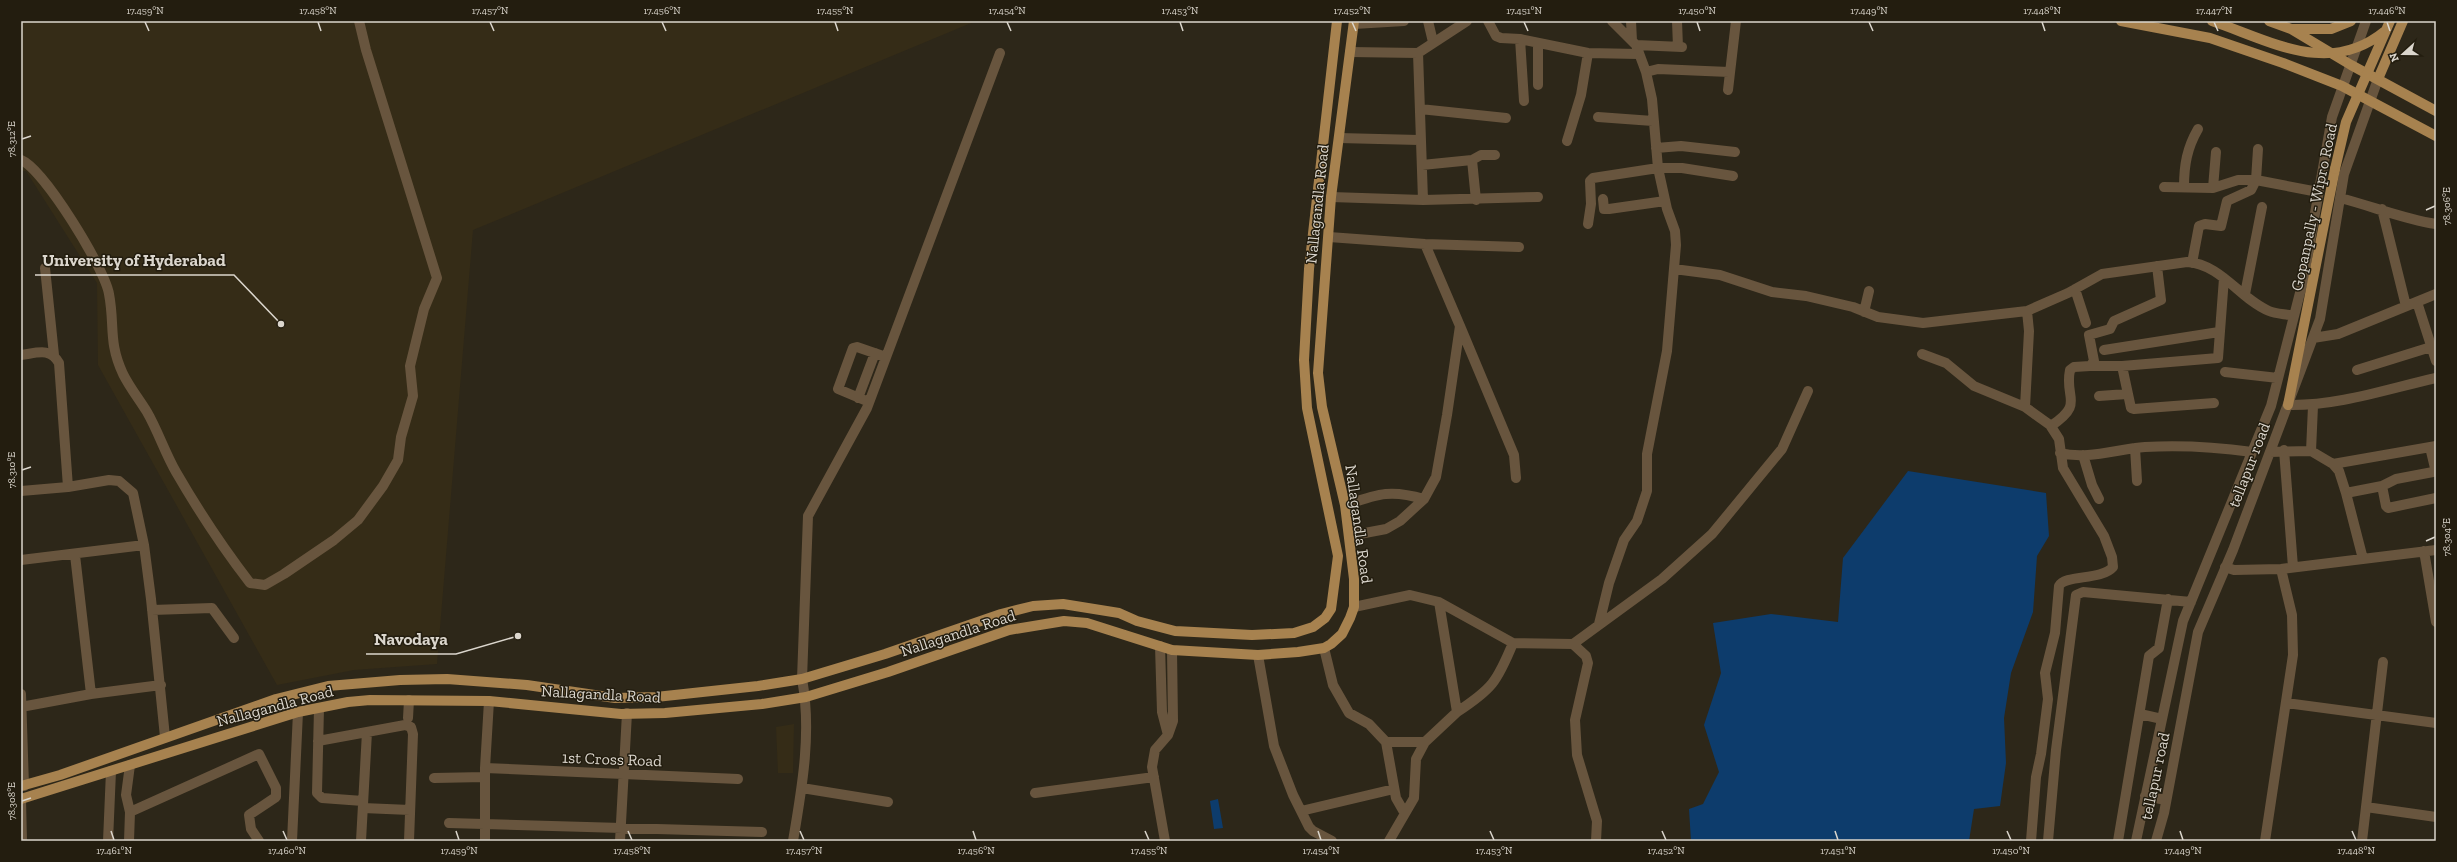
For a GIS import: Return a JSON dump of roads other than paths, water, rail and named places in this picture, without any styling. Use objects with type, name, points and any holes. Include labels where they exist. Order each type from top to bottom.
[{"type":"main road","name":"Nallagandla Road","points":[[23,786],[111,758],[165,737],[276,699],[328,686],[361,682],[447,679],[527,685],[615,698],[656,697],[714,691],[802,679],[885,654],[1001,614],[1033,606],[1063,604],[1119,613],[1137,621],[1181,632],[1252,636],[1294,632],[1313,627],[1325,618],[1331,609],[1338,556],[1307,408],[1304,360],[1306,304],[1337,21]]},
{"type":"main road","points":[[2121,21],[2210,38],[2342,86],[2436,136]]},
{"type":"main road","points":[[2212,21],[2296,51],[2316,55],[2337,54],[2352,50],[2368,44],[2385,31]]},
{"type":"main road","points":[[2269,21],[2291,29],[2351,65],[2436,110]]},
{"type":"main road","points":[[2291,29],[2332,29],[2351,21]]},
{"type":"main road","name":"Gopanpally - Wipro Road","points":[[2288,405],[2335,169],[2346,122],[2390,21]]},
{"type":"main road","points":[[2378,79],[2403,21]]},
{"type":"main road","name":"Nallagandla Road","points":[[21,799],[298,712],[370,700],[489,701],[627,713],[665,713],[806,697],[888,672],[1009,630],[1064,621],[1087,623],[1172,650],[1258,655],[1324,648],[1342,634],[1354,608],[1349,536],[1345,505],[1322,407],[1318,373],[1331,197],[1354,23]]},
{"type":"main road","points":[[1307,408],[1322,407]]},
{"type":"street","points":[[21,160],[31,165],[54,195],[82,238],[106,284],[110,295],[112,345],[116,356],[128,384],[147,412],[176,472],[241,572],[250,583],[265,584],[284,574],[334,540],[358,520],[383,486],[398,460],[401,437],[413,396],[410,366],[424,310],[437,278],[366,50],[359,21]]},
{"type":"street","points":[[1354,23],[1404,21]]},
{"type":"street","points":[[1428,21],[1433,42]]},
{"type":"street","points":[[1350,52],[1418,53],[1467,21]]},
{"type":"street","points":[[1488,21],[1496,36],[1520,39],[1588,53],[1635,47],[1680,47],[1677,21]]},
{"type":"street","points":[[1612,21],[1635,47]]},
{"type":"street","points":[[1599,624],[1624,540],[1637,521],[1648,491],[1647,454],[1667,351],[1674,268],[1675,231],[1665,201],[1658,168],[1646,72],[1635,47],[1631,21]]},
{"type":"street","points":[[1728,90],[1736,21]]},
{"type":"street","points":[[2136,841],[2183,621],[2271,406],[2303,281],[2332,117],[2366,21]]},
{"type":"street","points":[[1520,39],[1524,101]]},
{"type":"street","points":[[1538,43],[1538,85]]},
{"type":"street","points":[[793,841],[802,788],[806,697],[802,679],[808,516],[869,402],[1000,53]]},
{"type":"street","points":[[1418,53],[1420,109],[1419,140],[1422,165],[1423,200]]},
{"type":"street","points":[[1567,141],[1581,95],[1588,53]]},
{"type":"street","points":[[1646,72],[1658,69],[1729,72]]},
{"type":"street","name":"tellapur road","points":[[2156,841],[2166,800],[2198,632],[2226,567],[2320,319],[2344,174],[2378,79]]},
{"type":"street","points":[[1420,109],[1506,118]]},
{"type":"street","points":[[1598,117],[1653,121]]},
{"type":"street","points":[[2184,187],[2186,159],[2189,146],[2198,129]]},
{"type":"street","points":[[1339,138],[1419,140]]},
{"type":"street","points":[[1656,148],[1681,146],[1735,152]]},
{"type":"street","points":[[2192,263],[2199,226],[2205,224],[2221,226],[2227,201],[2248,193],[2256,180],[2258,148]]},
{"type":"street","points":[[2213,188],[2216,152]]},
{"type":"street","points":[[1422,165],[1472,160],[1481,155],[1495,155]]},
{"type":"street","points":[[1472,160],[1476,200]]},
{"type":"street","points":[[1588,224],[1591,204],[1590,179],[1658,168],[1682,168],[1733,176]]},
{"type":"street","points":[[2164,187],[2213,188],[2238,180],[2256,180],[2318,192]]},
{"type":"street","points":[[1331,197],[1423,200],[1476,200],[1538,197]]},
{"type":"street","points":[[2340,198],[2382,209],[2409,220],[2436,224]]},
{"type":"street","points":[[1603,199],[1604,209],[1665,201]]},
{"type":"street","points":[[2245,294],[2262,207]]},
{"type":"street","points":[[2382,209],[2406,306]]},
{"type":"street","points":[[1329,237],[1425,244],[1519,247]]},
{"type":"street","points":[[1425,244],[1512,448],[1516,478]]},
{"type":"street","points":[[1674,268],[1720,275],[1772,292],[1806,296],[1878,317],[1923,323],[2027,311],[2075,289],[2102,274],[2157,266],[2192,263],[2200,264],[2224,278],[2268,311],[2294,316]]},
{"type":"street","points":[[2090,366],[2094,358],[2089,336],[2110,329],[2114,321],[2161,300],[2157,266]]},
{"type":"street","points":[[45,268],[54,355]]},
{"type":"street","points":[[2051,426],[2064,416],[2069,408],[2072,397],[2070,370],[2074,367],[2122,366],[2215,359],[2219,355],[2219,332],[2224,278]]},
{"type":"street","points":[[2075,289],[2086,323]]},
{"type":"street","points":[[1864,312],[1869,291]]},
{"type":"street","points":[[2313,338],[2338,334],[2436,294]]},
{"type":"street","points":[[2417,302],[2436,361]]},
{"type":"street","points":[[2025,407],[2029,331],[2027,311]]},
{"type":"street","points":[[1349,536],[1386,529],[1400,521],[1424,499],[1436,477],[1460,326]]},
{"type":"street","points":[[2104,350],[2219,332]]},
{"type":"street","points":[[869,402],[838,389],[850,355],[855,347],[886,357]]},
{"type":"street","points":[[2357,370],[2431,347]]},
{"type":"street","points":[[21,355],[48,351],[54,355],[59,363],[68,487]]},
{"type":"street","points":[[858,398],[875,353]]},
{"type":"street","points":[[1922,354],[1946,363],[1974,386],[2025,407],[2051,426],[2059,439],[2060,453],[2066,473],[2104,536],[2114,565],[2107,572],[2064,581],[2059,586],[2056,633],[2045,673],[2048,699],[2041,754],[2036,777],[2031,841]]},
{"type":"street","points":[[2122,366],[2131,408],[2214,403]]},
{"type":"street","points":[[2225,372],[2278,378]]},
{"type":"street","points":[[2288,405],[2313,406],[2373,394],[2436,378]]},
{"type":"street","points":[[865,379],[876,383]]},
{"type":"street","points":[[1354,608],[1410,595],[1439,602],[1513,643],[1573,644],[1662,578],[1712,534],[1782,449],[1808,391]]},
{"type":"street","points":[[2099,396],[2127,394]]},
{"type":"street","points":[[2311,451],[2313,406]]},
{"type":"street","points":[[2060,453],[2083,455],[2135,448],[2202,445],[2252,452]]},
{"type":"street","points":[[2333,464],[2433,446],[2435,468],[2433,472],[2396,479],[2382,486],[2346,493]]},
{"type":"street","points":[[2135,448],[2137,480]]},
{"type":"street","points":[[2284,450],[2293,567]]},
{"type":"street","points":[[2270,452],[2284,450],[2311,451],[2333,464],[2339,471],[2346,493],[2363,559]]},
{"type":"street","points":[[2083,455],[2092,485],[2099,499]]},
{"type":"street","points":[[21,491],[68,487],[109,480],[119,481],[128,486],[133,493],[144,545],[161,685],[165,737]]},
{"type":"street","points":[[2382,486],[2386,506],[2388,508],[2436,498]]},
{"type":"street","points":[[1345,505],[1378,494],[1395,492],[1424,499]]},
{"type":"street","points":[[21,560],[75,555],[144,545]]},
{"type":"street","points":[[2226,567],[2234,570],[2282,569],[2436,550]]},
{"type":"street","points":[[2424,551],[2436,622]]},
{"type":"street","points":[[75,555],[91,694]]},
{"type":"street","points":[[2265,841],[2293,655],[2292,615],[2282,569]]},
{"type":"street","points":[[2048,841],[2056,750],[2076,595],[2083,592],[2191,602]]},
{"type":"street","points":[[2118,841],[2149,656],[2159,648],[2171,599]]},
{"type":"street","points":[[1439,602],[1457,712]]},
{"type":"street","points":[[152,610],[212,608],[234,638]]},
{"type":"street","points":[[1389,841],[1404,812],[1414,798],[1416,758],[1425,742],[1457,712],[1487,690],[1499,676],[1513,643]]},
{"type":"street","points":[[1573,644],[1586,656],[1588,663],[1575,720],[1577,755],[1597,821],[1596,841]]},
{"type":"street","points":[[1160,646],[1162,712],[1164,728],[1168,735]]},
{"type":"street","points":[[1324,648],[1333,685],[1349,713],[1369,724],[1386,742],[1396,798],[1404,812]]},
{"type":"street","points":[[1165,841],[1152,767],[1155,750],[1168,735],[1173,721],[1172,650]]},
{"type":"street","points":[[1258,655],[1271,747],[1301,811],[1314,832],[1332,841]]},
{"type":"street","points":[[2362,841],[2383,662]]},
{"type":"street","points":[[22,707],[91,694],[161,685]]},
{"type":"street","points":[[21,694],[23,786]]},
{"type":"street","points":[[408,718],[409,700]]},
{"type":"street","points":[[485,841],[485,773],[489,701]]},
{"type":"street","points":[[2286,703],[2436,723]]},
{"type":"street","points":[[319,708],[317,793],[322,798],[363,805],[410,810]]},
{"type":"street","points":[[292,841],[298,712]]},
{"type":"street","points":[[620,841],[625,775],[627,713]]},
{"type":"street","points":[[2140,714],[2162,719]]},
{"type":"street","points":[[318,741],[405,724],[412,727],[409,841]]},
{"type":"street","points":[[361,841],[368,732]]},
{"type":"street","points":[[1386,742],[1425,742]]},
{"type":"street","points":[[130,812],[259,754],[276,788],[276,797],[249,815],[251,829],[258,841]]},
{"type":"street","points":[[129,841],[130,812],[126,795],[130,765]]},
{"type":"street","points":[[108,841],[111,770]]},
{"type":"street","name":"1st Cross Road","points":[[434,778],[485,773],[625,775],[738,779]]},
{"type":"street","points":[[1035,792],[1154,776]]},
{"type":"street","points":[[802,788],[888,802]]},
{"type":"street","points":[[1301,811],[1394,789]]},
{"type":"street","points":[[2146,796],[2166,800]]},
{"type":"street","points":[[21,799],[22,841]]},
{"type":"street","points":[[2366,807],[2436,817]]},
{"type":"street","points":[[449,823],[762,832]]},
{"type":"water","points":[[1908,471],[2046,493],[2049,536],[2037,556],[2033,612],[2011,673],[2004,718],[2006,763],[2000,806],[1974,809],[1969,841],[1691,841],[1689,809],[1703,804],[1719,772],[1704,725],[1721,673],[1713,623],[1771,614],[1838,622],[1843,558]]},
{"type":"water","points":[[1218,799],[1223,828],[1214,829],[1210,801]]},
{"type":"place","name":"University of Hyderabad","points":[[281,324]]},
{"type":"place","name":"Navodaya","points":[[518,636]]}]
